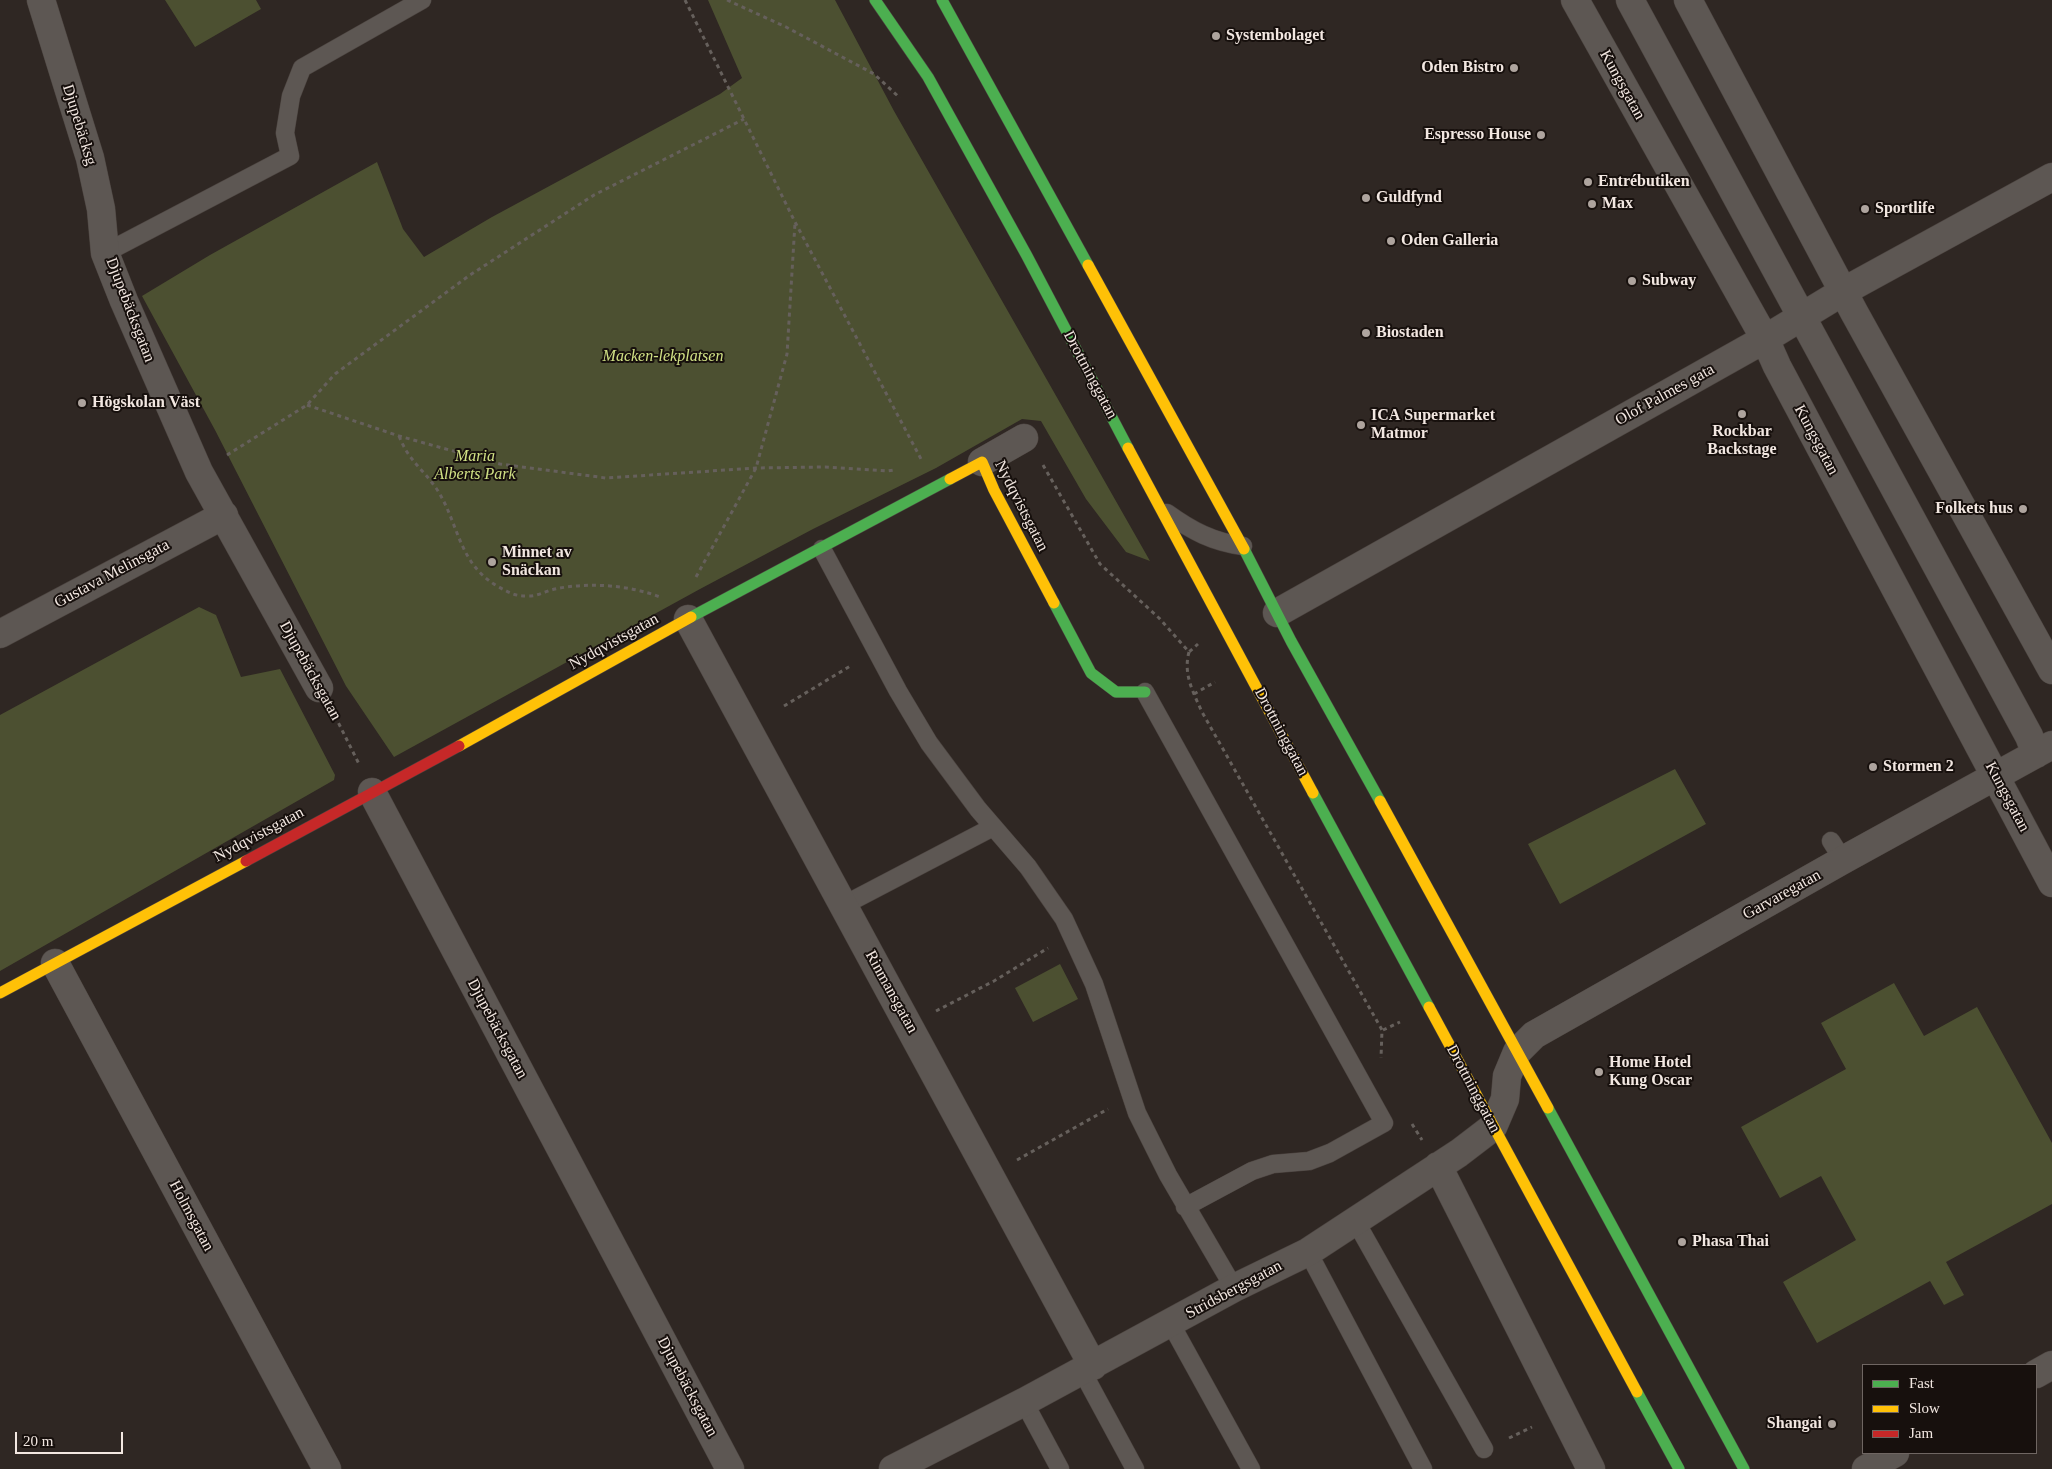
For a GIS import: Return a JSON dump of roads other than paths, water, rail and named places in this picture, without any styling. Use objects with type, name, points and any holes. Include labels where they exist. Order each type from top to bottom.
[{"type":"street","name":"Djupebäcksg","points":[[40,0],[90,158],[101,209],[105,253]]},
{"type":"street","name":"Drottninggatan","points":[[875,0],[928,77],[1027,256],[1159,507],[1679,1469]]},
{"type":"street","points":[[942,0],[1243,546],[1277,613],[1744,1469]]},
{"type":"street","name":"Kungsgatan","points":[[1575,0],[1765,339],[1777,366],[2052,883]]},
{"type":"street","points":[[1630,0],[2024,728],[2044,749]]},
{"type":"street","points":[[1688,0],[1844,291],[2052,670]]},
{"type":"street","name":"Olof Palmes gata","points":[[1277,613],[1711,370],[1844,291],[2052,177]]},
{"type":"street","name":"Djupebäcksgatan","points":[[105,253],[124,301],[200,472],[319,688]]},
{"type":"street","points":[[982,462],[1024,438]]},
{"type":"street","name":"Nydqvistsgatan","points":[[0,993],[372,792],[396,781],[688,619],[982,462],[994,490],[1091,673],[1116,692],[1146,692]]},
{"type":"street","name":"Gustava Melinsgata","points":[[0,634],[224,515]]},
{"type":"street","name":"Rinmansgatan","points":[[688,619],[990,1175],[1087,1368]]},
{"type":"street","name":"Garvaregatan","points":[[1517,1052],[1534,1035],[1837,851],[1995,775],[2044,749]]},
{"type":"street","name":"Djupebäcksgatan","points":[[372,792],[730,1469]]},
{"type":"street","name":"Holmsgatan","points":[[56,963],[327,1469]]},
{"type":"street","points":[[1493,1127],[1504,1100],[1508,1076],[1517,1052]]},
{"type":"street","name":"Stridsbergsgatan","points":[[893,1469],[1171,1324],[1234,1288],[1308,1252],[1356,1222],[1493,1127]]},
{"type":"street","points":[[1438,1166],[1591,1469]]},
{"type":"street","points":[[2037,1373],[2052,1365]]},
{"type":"street","points":[[1866,1469],[1893,1454]]},
{"type":"lane","name":"Djupebäcksgatan","points":[[105,253],[290,156],[286,133],[291,96],[302,68],[422,0]]},
{"type":"lane","points":[[1159,507],[1187,528],[1205,538],[1243,546]]},
{"type":"lane","points":[[822,548],[929,743],[993,827],[1028,867],[1064,919],[1094,984],[1137,1113],[1186,1207],[1234,1288]]},
{"type":"lane","points":[[1146,692],[1384,1124],[1309,1162],[1273,1164],[1252,1172],[1186,1207]]},
{"type":"lane","points":[[844,906],[993,827]]},
{"type":"lane","points":[[1356,1222],[1484,1449]]},
{"type":"lane","points":[[1308,1252],[1423,1469]]},
{"type":"lane","points":[[1171,1324],[1251,1469]]},
{"type":"lane","points":[[1087,1368],[1134,1469]]},
{"type":"lane","points":[[1024,1402],[1060,1469]]},
{"type":"place","name":"Systembolaget","points":[[1216,36]]},
{"type":"place","name":"Oden Bistro","points":[[1514,68]]},
{"type":"place","name":"Espresso House","points":[[1541,135]]},
{"type":"place","name":"Entrébutiken","points":[[1588,182]]},
{"type":"place","name":"Guldfynd","points":[[1366,198]]},
{"type":"place","name":"Max","points":[[1592,204]]},
{"type":"place","name":"Sportlife","points":[[1865,209]]},
{"type":"place","name":"Oden Galleria","points":[[1391,241]]},
{"type":"place","name":"Subway","points":[[1632,281]]},
{"type":"place","name":"Biostaden","points":[[1366,333]]},
{"type":"place","name":"Högskolan Väst","points":[[82,403]]},
{"type":"place","name":"Rockbar Backstage","points":[[1742,414]]},
{"type":"place","name":"ICA Supermarket Matmor","points":[[1361,425]]},
{"type":"place","name":"Folkets hus","points":[[2023,509]]},
{"type":"place","name":"Minnet av Snäckan","points":[[492,562]]},
{"type":"place","name":"Stormen 2","points":[[1873,767]]},
{"type":"place","name":"Home Hotel Kung Oscar","points":[[1599,1072]]},
{"type":"place","name":"Phasa Thai","points":[[1682,1242]]},
{"type":"place","name":"Shangai","points":[[1832,1424]]},
{"type":"park label","name":"Macken-lekplatsen","points":[[663,357]]},
{"type":"park label","name":"Maria Alberts Park","points":[[475,466]]}]
